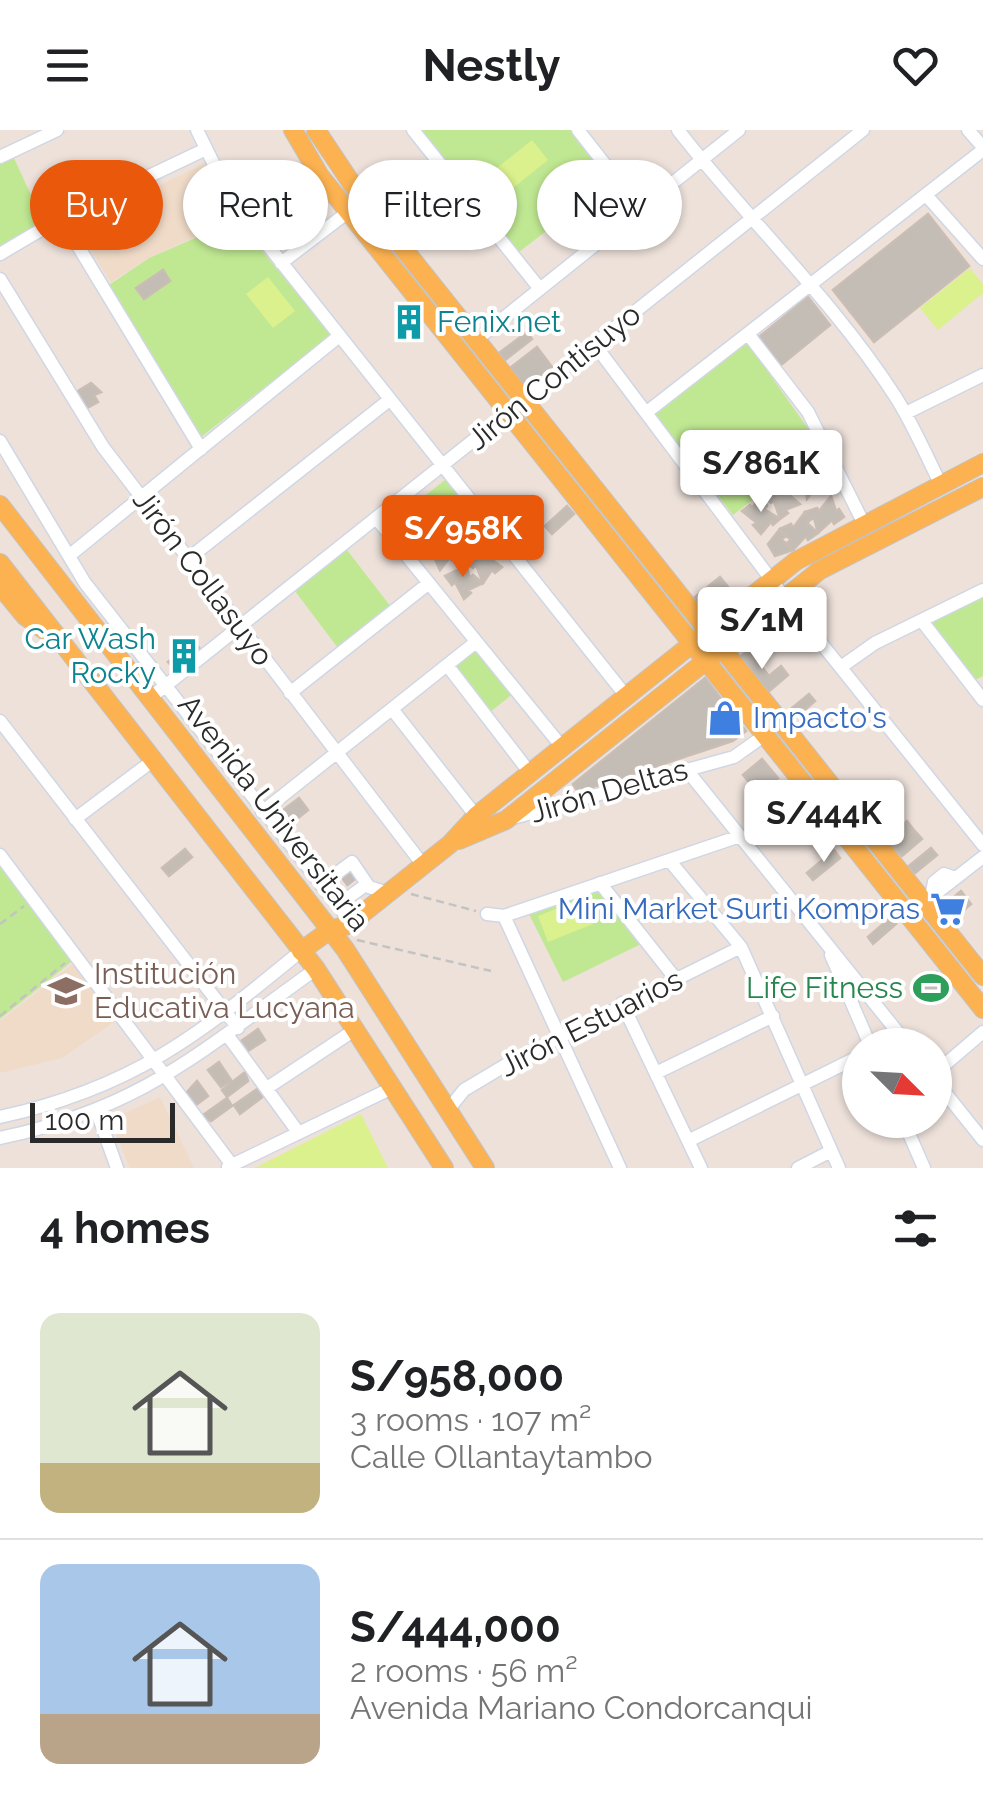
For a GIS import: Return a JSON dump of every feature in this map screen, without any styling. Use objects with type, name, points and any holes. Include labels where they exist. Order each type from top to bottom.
[{"type":"main road","points":[[292,130],[348,212]]},
{"type":"main road","points":[[316,130],[352,184],[983,976]]},
{"type":"main road","points":[[378,250],[983,1009]]},
{"type":"main road","points":[[316,969],[390,891],[450,844],[476,816],[773,579],[815,548],[983,463]]},
{"type":"main road","points":[[450,844],[506,820],[828,566],[983,487]]},
{"type":"main road","name":"Avenida Universitaria","points":[[0,505],[157,693],[238,800],[261,839],[350,937],[412,1052],[485,1168]]},
{"type":"main road","name":"Avenida Universitaria","points":[[0,563],[316,969],[444,1168]]},
{"type":"main road","points":[[0,586],[25,616],[62,642]]},
{"type":"main road","points":[[202,820],[221,820],[238,800]]},
{"type":"main road","points":[[236,865],[240,840],[249,836],[261,839]]},
{"type":"main road","points":[[302,951],[350,937]]},
{"type":"main road","points":[[387,1080],[410,1065],[412,1052]]},
{"type":"main road","points":[[408,1112],[413,1090],[422,1086],[435,1089]]},
{"type":"street","points":[[0,157],[57,130]]},
{"type":"street","points":[[196,130],[231,199],[440,468],[626,696]]},
{"type":"street","points":[[413,130],[540,289]]},
{"type":"street","points":[[578,130],[602,160]]},
{"type":"street","points":[[678,130],[749,218],[811,285],[906,414],[941,484]]},
{"type":"street","points":[[682,176],[739,130]]},
{"type":"street","name":"Jirón Contisuyo","points":[[157,693],[862,130]]},
{"type":"street","points":[[647,412],[983,149],[968,130]]},
{"type":"street","points":[[163,169],[206,149]]},
{"type":"street","points":[[926,194],[983,259]]},
{"type":"street","points":[[281,264],[348,212]]},
{"type":"street","points":[[0,254],[30,236]]},
{"type":"street","points":[[80,250],[200,449]]},
{"type":"street","points":[[476,340],[589,250]]},
{"type":"street","name":"Jirón Collasuyo","points":[[0,279],[103,446],[423,865]]},
{"type":"street","points":[[748,334],[808,412],[864,524]]},
{"type":"street","points":[[70,555],[338,337]]},
{"type":"street","points":[[595,346],[786,598],[983,845]]},
{"type":"street","points":[[906,414],[983,375]]},
{"type":"street","points":[[188,559],[388,401]]},
{"type":"street","name":"Avenida Universitaria","points":[[0,442],[78,573],[157,693]]},
{"type":"street","points":[[376,518],[562,747]]},
{"type":"street","points":[[290,692],[429,584]]},
{"type":"street","points":[[841,667],[875,643],[983,590]]},
{"type":"street","points":[[922,620],[978,684],[983,700]]},
{"type":"street","points":[[262,812],[476,642]]},
{"type":"street","points":[[447,665],[530,773]]},
{"type":"street","points":[[392,709],[476,816]]},
{"type":"street","points":[[0,721],[226,1012],[228,1035],[298,1132]]},
{"type":"street","name":"Jirón Deltas","points":[[506,820],[737,756],[766,735]]},
{"type":"street","points":[[75,818],[155,759]]},
{"type":"street","points":[[686,768],[894,1028]]},
{"type":"street","name":"Avenida Universitaria","points":[[238,800],[262,812],[338,906],[350,937]]},
{"type":"street","points":[[487,914],[504,916],[740,836]]},
{"type":"street","points":[[0,855],[156,1061],[229,1166],[298,1132],[387,1080]]},
{"type":"street","points":[[923,896],[983,857]]},
{"type":"street","points":[[668,860],[742,947],[839,1168]]},
{"type":"street","points":[[908,914],[944,874],[955,878]]},
{"type":"street","points":[[338,906],[353,880]]},
{"type":"street","points":[[321,885],[353,880],[390,891]]},
{"type":"street","points":[[600,884],[675,978]]},
{"type":"street","points":[[504,916],[620,1168]]},
{"type":"street","points":[[824,940],[863,1028]]},
{"type":"street","name":"Jirón Estuarios","points":[[448,1110],[464,1090],[557,1038],[742,947]]},
{"type":"street","points":[[0,1117],[81,1097],[156,1061],[206,1028],[302,951]]},
{"type":"street","points":[[0,1138],[97,1112],[167,1076],[316,969]]},
{"type":"street","points":[[622,1003],[701,1168]]},
{"type":"street","points":[[656,1073],[773,1016]]},
{"type":"street","points":[[206,1028],[228,1035]]},
{"type":"street","points":[[267,1088],[356,1029]]},
{"type":"street","points":[[952,1060],[983,1032]]},
{"type":"street","points":[[688,1141],[842,1064]]},
{"type":"street","points":[[952,1099],[983,1140]]},
{"type":"street","points":[[97,1112],[117,1168]]},
{"type":"street","points":[[911,1138],[924,1168]]},
{"type":"street","points":[[798,1168],[832,1151]]},
{"type":"path","points":[[390,891],[487,914]]},
{"type":"path","points":[[0,924],[33,899]]},
{"type":"path","points":[[350,937],[491,971]]},
{"type":"path","points":[[0,1016],[68,960]]},
{"type":"shaded area","points":[[183,174],[183,242],[148,258],[111,282],[91,250],[163,250],[163,184]]},
{"type":"shaded area","name":"Institución Educativa Lucyana","points":[[74,963],[117,1020],[62,1058],[0,1073],[0,1021]]},
{"type":"shaded area","points":[[160,1097],[194,1168],[130,1168],[110,1120]]},
{"type":"green space","points":[[418,130],[573,130],[597,160],[537,160],[537,238],[515,255],[511,250],[517,250],[517,160],[441,160]]},
{"type":"green space","points":[[532,140],[548,160],[537,160],[537,169],[517,185],[517,160],[507,160]]},
{"type":"green space","points":[[13,156],[30,193],[30,229],[0,246],[0,162]]},
{"type":"green space","points":[[183,243],[183,250],[262,250],[331,335],[201,437],[109,285],[149,258]]},
{"type":"green space","points":[[970,268],[983,284],[983,293],[938,330],[920,308]]},
{"type":"green space","points":[[268,277],[295,311],[273,328],[246,294]]},
{"type":"green space","points":[[746,341],[821,447],[733,515],[654,414]]},
{"type":"green space","points":[[445,480],[466,507],[409,552],[388,525]]},
{"type":"green space","points":[[347,550],[391,607],[338,648],[295,591]]},
{"type":"green space","points":[[983,595],[983,676],[975,680],[931,621]]},
{"type":"green space","points":[[478,647],[514,693],[490,712],[454,666]]},
{"type":"green space","points":[[0,861],[75,959],[0,1019]]},
{"type":"green space","points":[[599,888],[641,944],[563,982],[528,912]]},
{"type":"green space","points":[[583,898],[593,924],[548,942],[538,916]]},
{"type":"green space","points":[[361,1114],[388,1168],[255,1168]]},
{"type":"building","points":[[928,214],[969,266],[874,342],[833,290]]},
{"type":"building","points":[[163,270],[170,281],[144,299],[136,288]]},
{"type":"building","points":[[808,297],[830,325],[781,365],[759,337]]},
{"type":"building","points":[[527,332],[532,339],[505,360],[499,353]]},
{"type":"building","points":[[537,347],[555,371],[529,392],[510,368]]},
{"type":"building","points":[[91,383],[101,392],[94,395],[98,402],[87,408],[78,391]]},
{"type":"building","points":[[808,459],[816,469],[812,471],[827,483],[819,489],[817,486],[807,499],[805,485],[789,475],[803,468],[801,465]]},
{"type":"building","points":[[782,480],[789,489],[786,492],[800,504],[785,510],[788,513],[780,519],[774,501],[771,503],[762,495],[769,489],[772,493]]},
{"type":"building","points":[[762,495],[767,506],[764,509],[780,519],[773,525],[771,522],[761,534],[753,525],[757,523],[742,511],[750,505],[752,508]]},
{"type":"building","points":[[831,496],[836,511],[839,509],[844,517],[834,524],[832,520],[818,533],[814,518],[810,520],[805,512],[817,508],[819,511]]},
{"type":"building","points":[[567,506],[574,514],[552,534],[545,526]]},
{"type":"building","points":[[805,512],[810,520],[807,523],[818,533],[808,540],[806,536],[793,550],[788,542],[791,540],[780,529],[791,524],[793,528]]},
{"type":"building","points":[[460,515],[467,524],[464,527],[479,538],[472,544],[469,541],[460,554],[453,536],[450,539],[441,531],[448,525],[450,528]]},
{"type":"building","points":[[780,529],[785,537],[781,539],[793,550],[775,556],[768,544]]},
{"type":"building","points":[[441,531],[447,542],[443,544],[460,554],[452,560],[450,557],[440,570],[432,553],[429,556],[421,547],[428,541],[431,544]]},
{"type":"building","points":[[483,544],[491,553],[487,556],[502,567],[495,573],[492,570],[483,583],[476,565],[473,568],[464,560],[471,554],[474,557]]},
{"type":"building","points":[[464,560],[470,578],[473,575],[483,583],[468,590],[471,593],[464,599],[455,582],[452,585],[445,576],[459,569],[457,566]]},
{"type":"building","points":[[720,577],[729,588],[703,609],[694,598]]},
{"type":"building","name":"Car Wash Rocky","points":[[194,641],[200,649],[175,670],[168,662]]},
{"type":"building","points":[[748,650],[769,676],[781,666],[788,675],[767,693],[738,659]]},
{"type":"building","points":[[705,678],[746,731],[733,741],[578,792],[573,784]]},
{"type":"building","points":[[809,694],[815,701],[794,719],[787,712]]},
{"type":"building","points":[[762,759],[778,778],[759,794],[743,775]]},
{"type":"building","points":[[299,798],[308,810],[292,823],[282,811]]},
{"type":"building","points":[[907,821],[914,830],[894,847],[887,838]]},
{"type":"building","points":[[914,830],[922,839],[902,856],[894,847]]},
{"type":"building","points":[[931,848],[937,855],[915,873],[909,866]]},
{"type":"building","points":[[185,849],[192,857],[169,876],[162,868]]},
{"type":"building","points":[[834,850],[840,858],[813,880],[807,873]]},
{"type":"building","points":[[961,891],[971,904],[952,920],[942,907]]},
{"type":"building","points":[[890,918],[896,924],[873,944],[868,937]]},
{"type":"building","name":"Life Fitness","points":[[937,972],[948,984],[925,1003],[914,991]]},
{"type":"building","points":[[258,1029],[265,1040],[248,1051],[241,1041]]},
{"type":"building","points":[[219,1062],[231,1080],[221,1087],[208,1070]]},
{"type":"building","points":[[245,1072],[248,1081],[227,1097],[222,1090]]},
{"type":"building","points":[[197,1081],[208,1096],[196,1105],[187,1092]]},
{"type":"building","points":[[257,1089],[265,1095],[240,1114],[234,1105]]},
{"type":"building","points":[[227,1098],[232,1106],[211,1121],[206,1119],[203,1115]]},
{"type":"tunnel","points":[[345,874],[352,883]]},
{"type":"place","name":"Fenix.net","points":[[409,322]]},
{"type":"place","name":"Car Wash Rocky","points":[[184,656]]},
{"type":"place","name":"Impacto's","points":[[725,718]]},
{"type":"place","name":"Mini Market Surti Kompras","points":[[948,909]]},
{"type":"place","name":"Life Fitness","points":[[931,988]]},
{"type":"place","name":"Institución Educativa Lucyana","points":[[66,991]]}]
